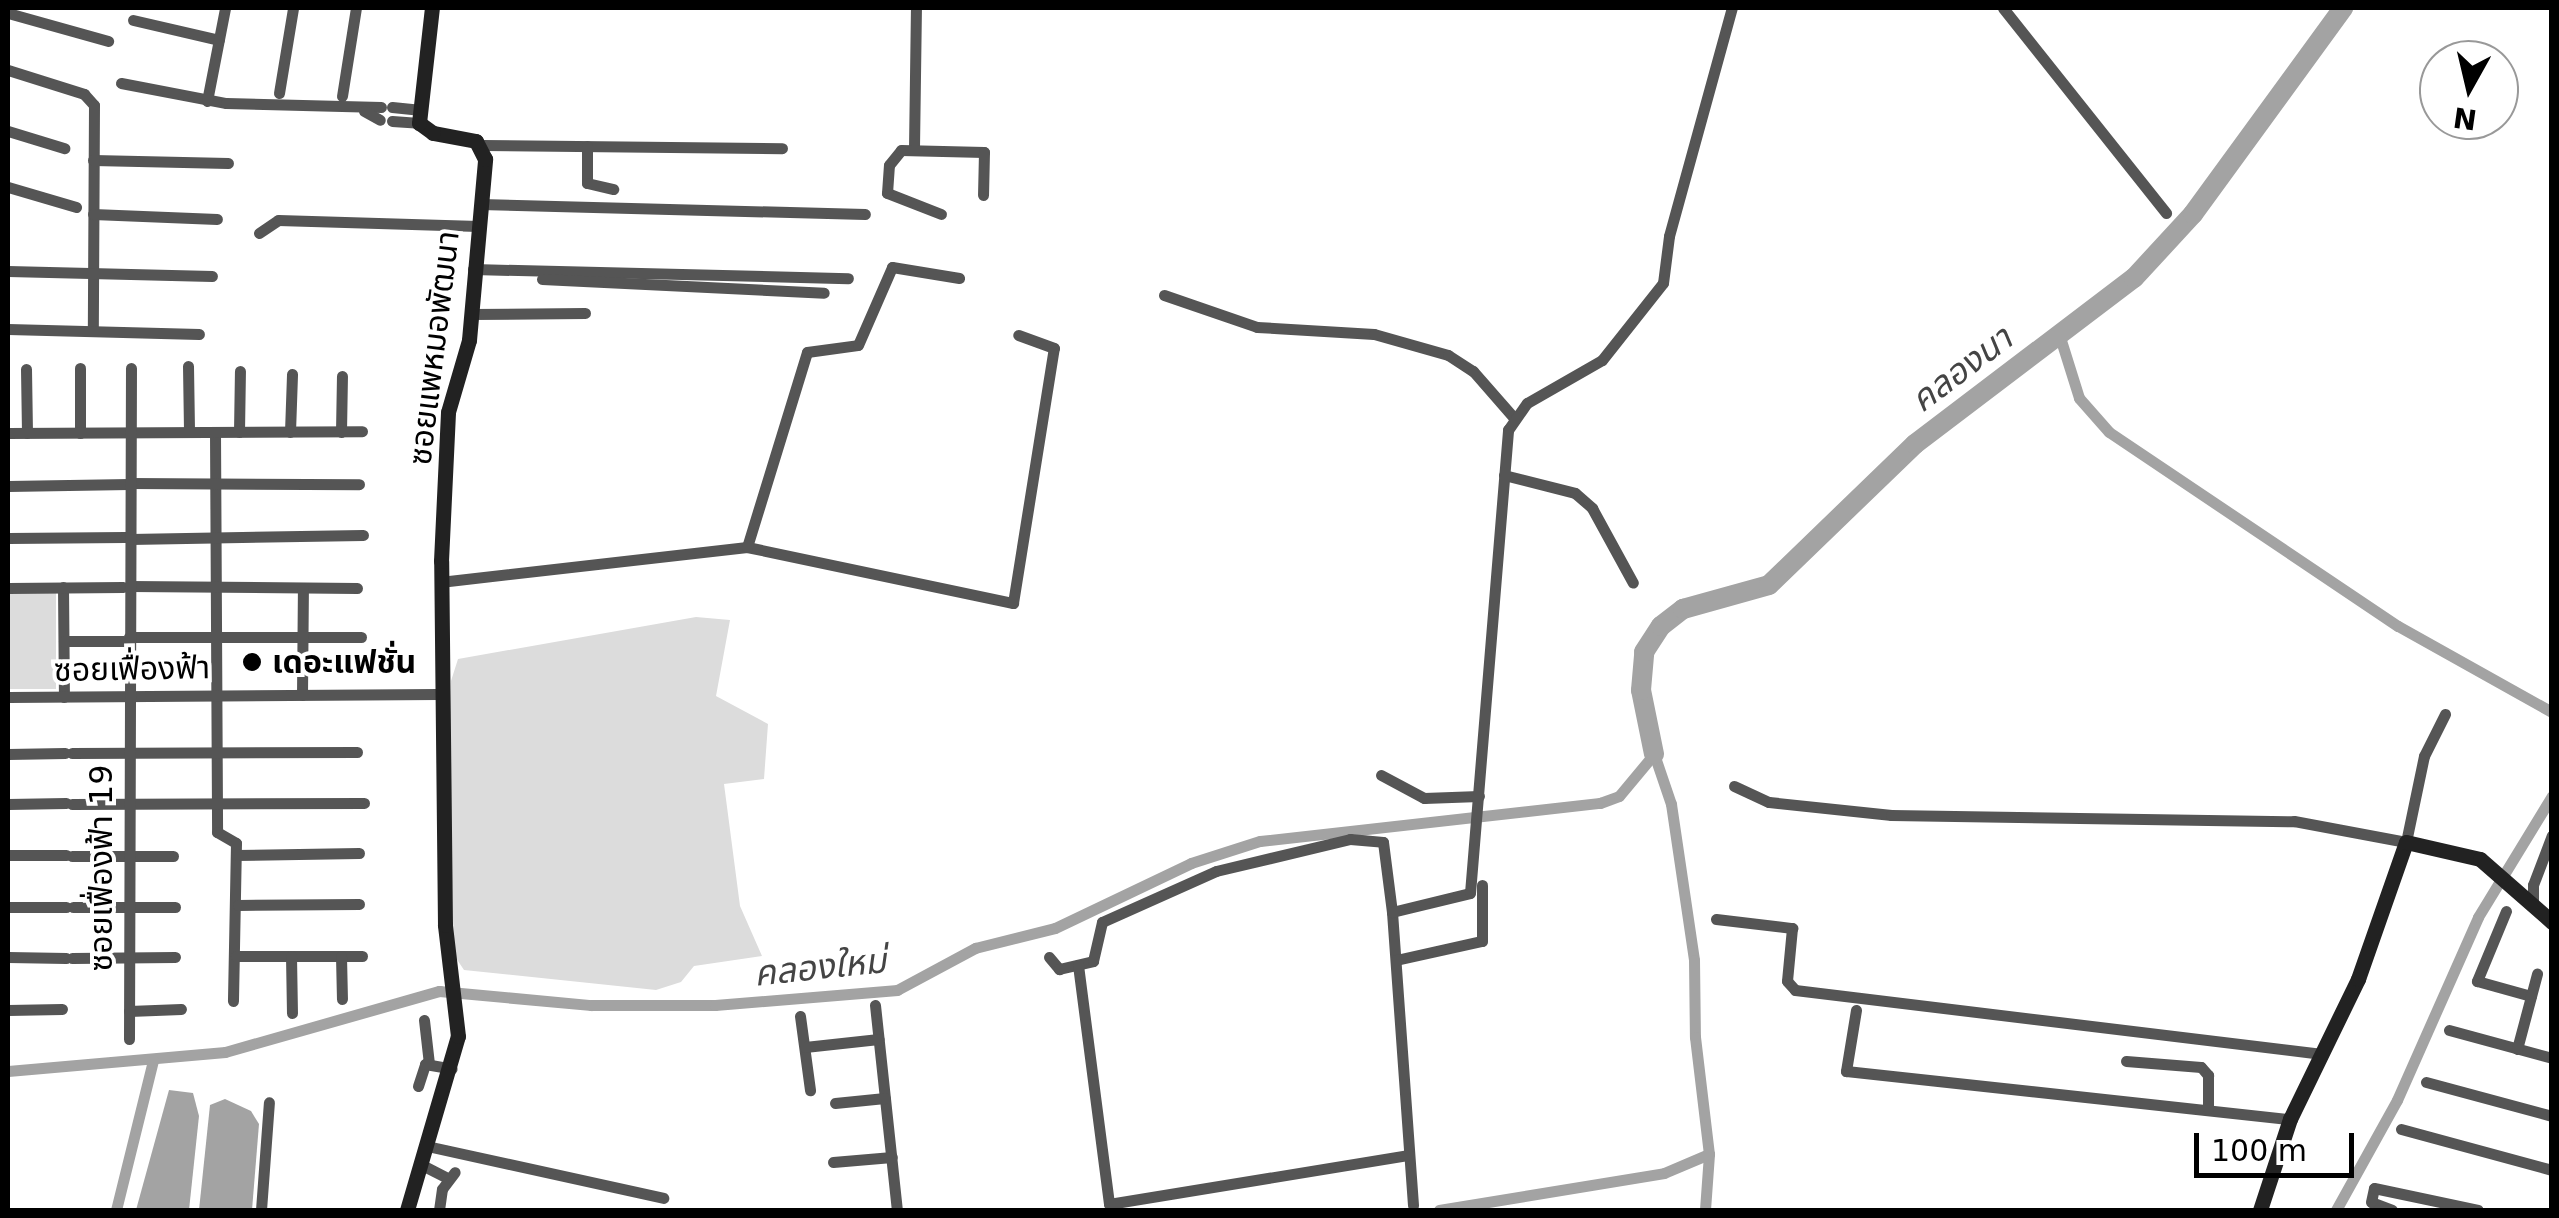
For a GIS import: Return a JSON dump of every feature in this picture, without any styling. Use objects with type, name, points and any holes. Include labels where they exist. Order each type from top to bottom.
[{"type":"street","points":[[207,101],[225,8]]},
{"type":"street","points":[[279,93],[293,8]]},
{"type":"street","points":[[342,96],[356,8]]},
{"type":"street","points":[[432,8],[419,116],[433,133],[482,145],[782,148]]},
{"type":"street","points":[[914,148],[916,8]]},
{"type":"street","points":[[1392,912],[1470,893],[1506,438],[1520,412],[1602,360],[1663,283],[1669,236],[1732,8]]},
{"type":"street","points":[[2003,8],[2166,213]]},
{"type":"street","points":[[8,13],[108,41]]},
{"type":"street","points":[[133,20],[218,40]]},
{"type":"street","points":[[8,70],[90,98],[94,160],[93,331]]},
{"type":"street","points":[[121,83],[207,101],[419,116]]},
{"type":"street","points":[[8,131],[64,148]]},
{"type":"street","name":"ซอยแพหมอพัฒนา","points":[[452,1069],[454,1002],[438,694],[440,582],[448,412],[466,353],[482,145]]},
{"type":"street","points":[[587,146],[587,183],[613,189]]},
{"type":"street","points":[[941,214],[887,193],[892,157],[914,148],[984,152],[983,195]]},
{"type":"street","points":[[94,160],[228,162]]},
{"type":"street","points":[[8,186],[76,207]]},
{"type":"street","points":[[480,204],[865,214]]},
{"type":"street","points":[[93,214],[217,219]]},
{"type":"street","points":[[259,233],[278,220],[478,226]]},
{"type":"street","points":[[747,547],[802,358],[858,346],[892,267],[959,278]]},
{"type":"street","points":[[8,271],[212,276]]},
{"type":"street","points":[[473,272],[848,278]]},
{"type":"street","points":[[473,272],[824,293]]},
{"type":"street","points":[[1164,296],[1257,327],[1374,334],[1448,355],[1520,412]]},
{"type":"street","points":[[470,314],[585,314]]},
{"type":"street","points":[[8,329],[199,334]]},
{"type":"street","points":[[440,582],[747,547],[1013,604],[1054,348],[1018,336]]},
{"type":"street","points":[[188,366],[189,432]]},
{"type":"street","points":[[26,368],[26,433]]},
{"type":"street","points":[[80,368],[80,433]]},
{"type":"street","name":"ซอยเฟื่องฟ้า 19","points":[[129,1039],[126,639],[131,368]]},
{"type":"street","points":[[240,371],[240,432]]},
{"type":"street","points":[[290,432],[292,374]]},
{"type":"street","points":[[341,432],[342,376]]},
{"type":"street","points":[[214,432],[217,833],[234,840],[236,855],[238,905],[233,1001]]},
{"type":"street","points":[[8,433],[362,432]]},
{"type":"street","points":[[1504,475],[1575,493],[1592,508],[1633,583]]},
{"type":"street","points":[[8,486],[359,484]]},
{"type":"street","points":[[8,538],[364,535]]},
{"type":"street","points":[[8,588],[357,588]]},
{"type":"street","points":[[63,588],[64,697]]},
{"type":"street","points":[[302,694],[303,588]]},
{"type":"street","points":[[64,641],[361,637]]},
{"type":"street","name":"ซอยเฟื่องฟ้า","points":[[8,697],[438,694]]},
{"type":"street","points":[[2260,1210],[2290,1119],[2358,980],[2406,842],[2424,756],[2445,714]]},
{"type":"street","points":[[8,754],[357,752]]},
{"type":"street","points":[[1381,775],[1424,798],[1479,802]]},
{"type":"street","points":[[1734,786],[1769,802],[1891,816],[2294,821],[2406,842],[2488,864],[2552,922]]},
{"type":"street","points":[[8,804],[364,803]]},
{"type":"street","points":[[2533,906],[2532,884],[2552,835]]},
{"type":"street","points":[[1049,957],[1059,968],[1096,959],[1102,922],[1191,888],[1216,871],[1350,839],[1383,842],[1396,960],[1413,1205]]},
{"type":"street","points":[[236,855],[359,854]]},
{"type":"street","points":[[8,855],[173,856]]},
{"type":"street","points":[[1396,960],[1482,942],[1482,885]]},
{"type":"street","points":[[238,905],[359,904]]},
{"type":"street","points":[[8,907],[176,907]]},
{"type":"street","points":[[2506,912],[2477,981],[2531,996]]},
{"type":"street","points":[[1716,920],[1792,928],[1787,981],[1795,990],[2322,1054]]},
{"type":"street","points":[[236,956],[362,956]]},
{"type":"street","points":[[290,956],[292,1013]]},
{"type":"street","points":[[341,956],[342,999]]},
{"type":"street","points":[[8,957],[175,957]]},
{"type":"street","points":[[1078,965],[1109,1204],[1135,1207],[1409,1155]]},
{"type":"street","points":[[2516,1049],[2537,974]]},
{"type":"street","points":[[875,1005],[897,1210]]},
{"type":"street","points":[[8,1010],[62,1008]]},
{"type":"street","points":[[129,1011],[180,1009]]},
{"type":"street","points":[[1856,1010],[1846,1071],[2290,1119]]},
{"type":"street","points":[[800,1016],[810,1090]]},
{"type":"street","points":[[418,1086],[428,1064],[424,1020]]},
{"type":"street","points":[[2449,1030],[2552,1058]]},
{"type":"street","points":[[805,1047],[878,1039]]},
{"type":"street","points":[[2126,1061],[2201,1066],[2208,1076],[2208,1108]]},
{"type":"street","points":[[407,1210],[452,1069],[428,1064]]},
{"type":"street","points":[[2426,1082],[2552,1116]]},
{"type":"street","points":[[834,1103],[885,1098]]},
{"type":"street","points":[[261,1210],[270,1102]]},
{"type":"street","points":[[2401,1129],[2552,1170]]},
{"type":"street","points":[[427,1146],[662,1198]]},
{"type":"street","points":[[834,1162],[892,1158]]},
{"type":"street","points":[[420,1166],[451,1175],[439,1210]]},
{"type":"street","points":[[2392,1210],[2372,1202],[2374,1188],[2471,1210]]},
{"type":"shaded area","points":[[8,592],[56,592],[56,689],[8,689]]},
{"type":"shaded area","points":[[696,617],[730,620],[716,696],[768,724],[764,779],[724,784],[740,906],[762,956],[694,966],[681,982],[656,990],[464,970],[454,955],[449,772],[451,681],[458,659]]},
{"type":"shaded area","points":[[169,1090],[193,1093],[199,1116],[189,1210],[136,1210]]},
{"type":"shaded area","points":[[225,1099],[251,1111],[259,1124],[252,1210],[199,1210],[210,1105]]},
{"type":"waterway","name":"คลองนา","points":[[1654,754],[1641,690],[1644,652],[1661,626],[1683,609],[1769,585],[1915,444],[2134,278],[2193,214],[2343,8]]},
{"type":"waterway","points":[[2059,334],[2079,398],[2109,432],[2398,626],[2552,712]]},
{"type":"waterway","name":"คลองใหม่","points":[[8,1071],[225,1052],[439,991],[591,1005],[715,1005],[897,990],[975,948],[1055,928],[1191,863],[1260,841],[1600,803],[1619,796],[1654,754],[1671,804],[1694,960],[1695,1037],[1709,1154],[1705,1210]]},
{"type":"waterway","points":[[2336,1210],[2397,1100],[2478,917],[2552,796]]},
{"type":"waterway","points":[[116,1210],[153,1060]]},
{"type":"waterway","points":[[1439,1210],[1664,1173],[1709,1154]]},
{"type":"place","name":"เดอะแฟชั่น","points":[[252,662]]}]
